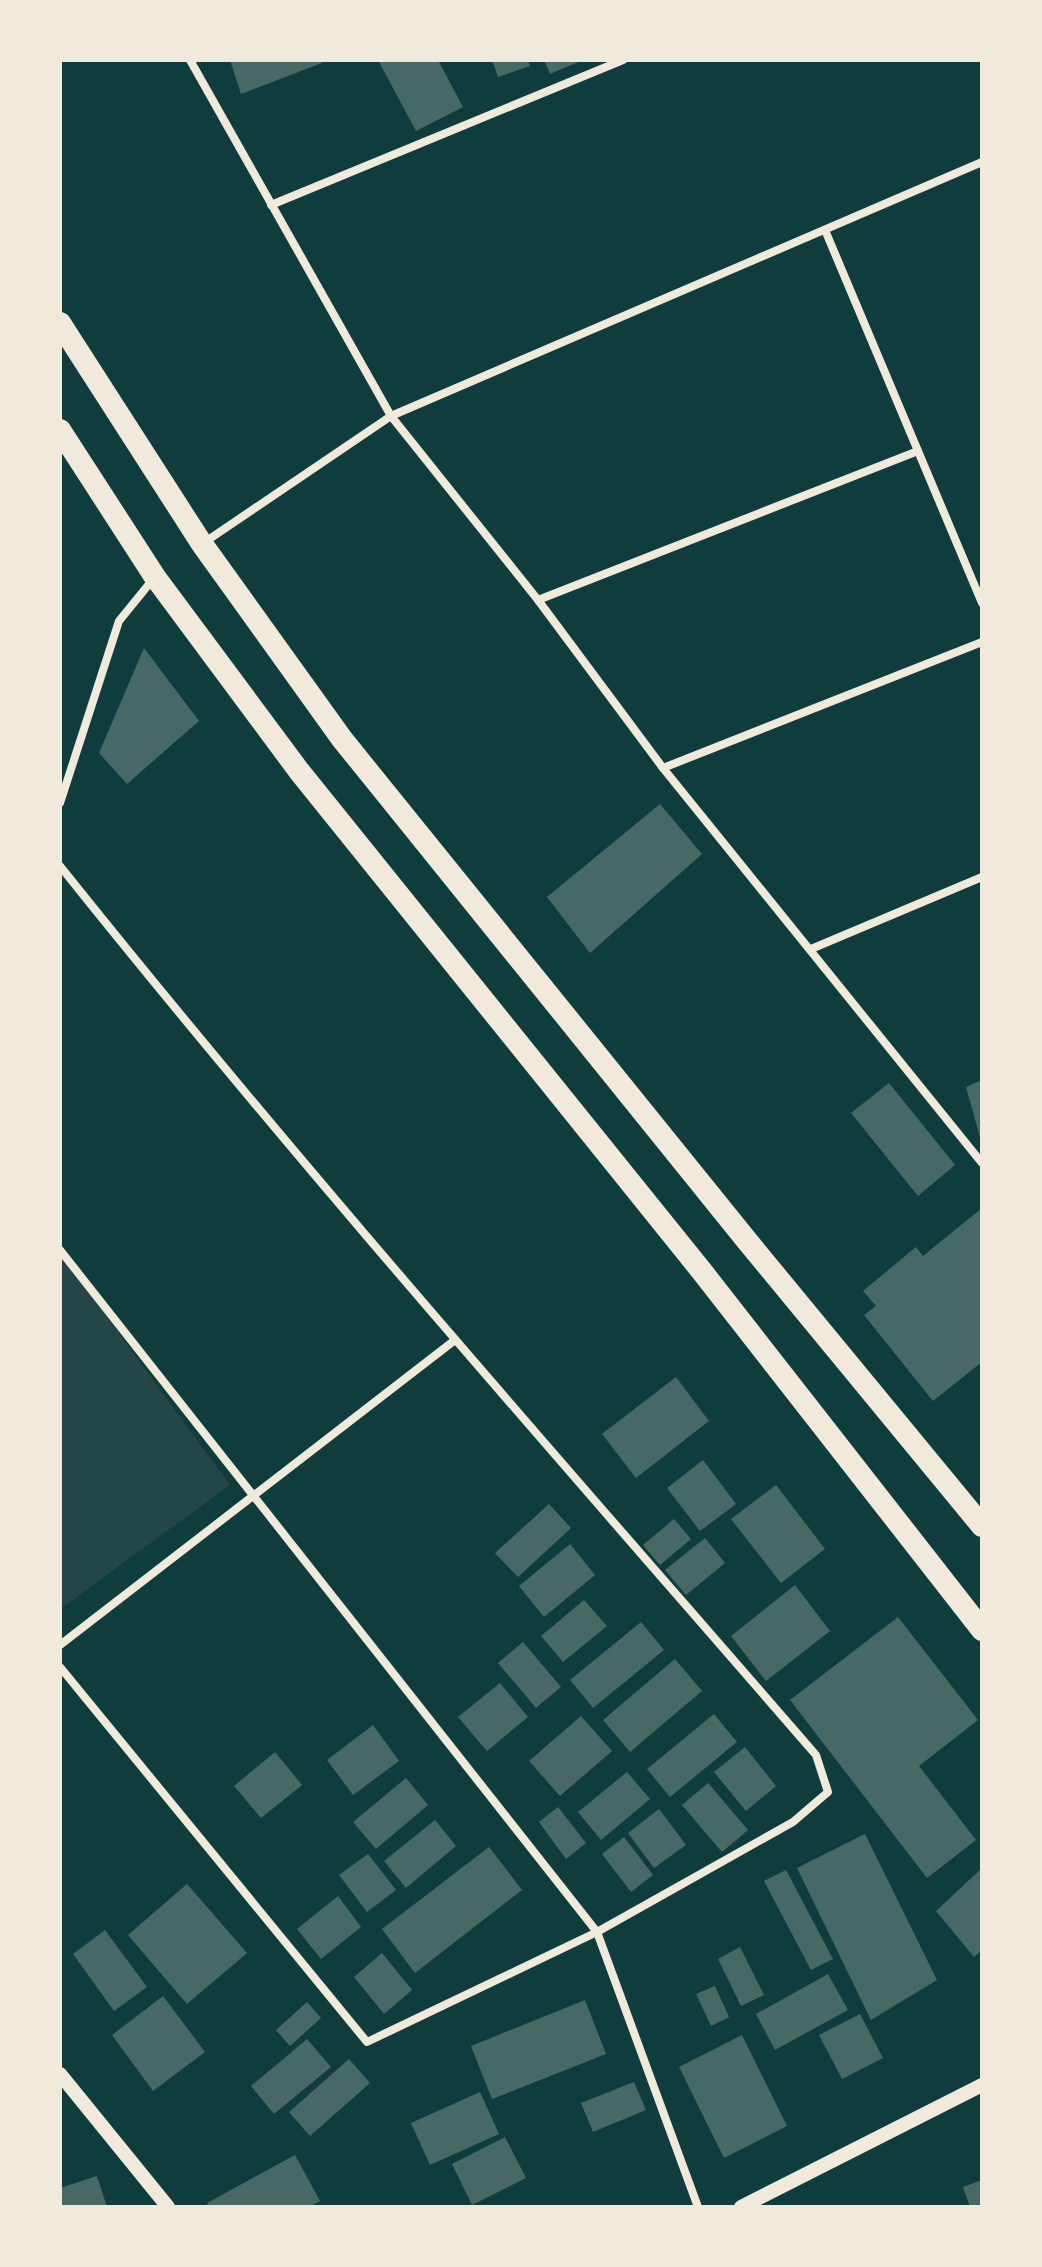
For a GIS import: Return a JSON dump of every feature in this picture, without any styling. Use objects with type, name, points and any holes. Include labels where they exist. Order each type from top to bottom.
[{"type":"highway","points":[[60,323],[202,544],[351,751],[982,1526]]},
{"type":"highway","points":[[60,430],[155,577],[299,771],[694,1262],[982,1630]]},
{"type":"street","points":[[190,60],[391,416],[538,600],[663,768],[982,1163]]},
{"type":"street","points":[[271,205],[623,60]]},
{"type":"street","points":[[202,544],[391,416],[982,162]]},
{"type":"street","points":[[825,230],[982,603]]},
{"type":"street","points":[[538,600],[918,451]]},
{"type":"street","points":[[60,803],[119,621],[155,577]]},
{"type":"street","points":[[663,768],[982,642]]},
{"type":"street","points":[[60,866],[455,1340],[816,1755],[828,1792],[793,1822],[597,1932],[367,2042],[60,1667]]},
{"type":"street","points":[[811,949],[982,877]]},
{"type":"street","points":[[60,1250],[597,1932],[698,2207]]},
{"type":"street","points":[[60,1645],[455,1340]]},
{"type":"street","points":[[60,2074],[168,2207]]},
{"type":"street","points":[[741,2207],[982,2085]]},
{"type":"shaded area","points":[[60,1253],[230,1485],[63,1607],[60,1602]]},
{"type":"building","points":[[230,60],[320,60],[322,63],[241,94]]},
{"type":"building","points":[[378,60],[438,60],[463,107],[416,131]]},
{"type":"building","points":[[492,60],[528,60],[530,66],[498,77]]},
{"type":"building","points":[[544,60],[583,60],[550,74]]},
{"type":"building","points":[[144,648],[199,721],[127,784],[99,753]]},
{"type":"building","points":[[660,804],[702,854],[590,953],[547,897]]},
{"type":"building","points":[[982,1080],[982,1141],[981,1141],[966,1087]]},
{"type":"building","points":[[889,1083],[955,1165],[918,1196],[851,1113]]},
{"type":"building","points":[[982,1208],[982,1362],[933,1401],[864,1315],[876,1306],[863,1291],[916,1247],[923,1256]]},
{"type":"building","points":[[676,1377],[709,1421],[636,1478],[602,1434]]},
{"type":"building","points":[[703,1460],[736,1504],[700,1531],[667,1488]]},
{"type":"building","points":[[776,1485],[825,1549],[781,1583],[731,1519]]},
{"type":"building","points":[[549,1504],[571,1528],[518,1577],[495,1553]]},
{"type":"building","points":[[674,1519],[691,1539],[660,1565],[643,1545]]},
{"type":"building","points":[[705,1538],[725,1563],[686,1595],[665,1570]]},
{"type":"building","points":[[570,1544],[595,1575],[544,1617],[519,1586]]},
{"type":"building","points":[[795,1585],[830,1631],[766,1681],[731,1636]]},
{"type":"building","points":[[584,1600],[607,1626],[563,1662],[541,1636]]},
{"type":"building","points":[[898,1617],[978,1720],[919,1766],[976,1840],[927,1878],[790,1700]]},
{"type":"building","points":[[641,1622],[664,1650],[593,1708],[570,1680]]},
{"type":"building","points":[[523,1642],[561,1687],[536,1708],[498,1663]]},
{"type":"building","points":[[675,1659],[702,1691],[630,1752],[603,1720]]},
{"type":"building","points":[[500,1683],[528,1717],[487,1751],[458,1717]]},
{"type":"building","points":[[714,1714],[737,1742],[670,1797],[647,1769]]},
{"type":"building","points":[[581,1716],[612,1751],[560,1796],[529,1761]]},
{"type":"building","points":[[373,1725],[399,1761],[353,1795],[327,1760]]},
{"type":"building","points":[[745,1747],[776,1786],[746,1811],[714,1772]]},
{"type":"building","points":[[275,1752],[302,1785],[261,1818],[234,1786]]},
{"type":"building","points":[[627,1772],[650,1799],[601,1840],[578,1812]]},
{"type":"building","points":[[406,1778],[428,1805],[376,1849],[353,1822]]},
{"type":"building","points":[[708,1783],[748,1830],[722,1852],[682,1805]]},
{"type":"building","points":[[558,1807],[586,1843],[566,1859],[539,1822]]},
{"type":"building","points":[[659,1809],[686,1845],[654,1868],[628,1833]]},
{"type":"building","points":[[435,1820],[456,1846],[406,1888],[384,1861]]},
{"type":"building","points":[[865,1834],[937,1980],[871,2020],[797,1868]]},
{"type":"building","points":[[624,1837],[653,1875],[631,1892],[602,1854]]},
{"type":"building","points":[[489,1847],[522,1890],[415,1973],[382,1929]]},
{"type":"building","points":[[368,1854],[396,1890],[367,1912],[339,1875]]},
{"type":"building","points":[[982,1868],[982,1950],[974,1957],[936,1911]]},
{"type":"building","points":[[786,1870],[833,1959],[811,1970],[764,1881]]},
{"type":"building","points":[[187,1884],[247,1953],[187,2004],[128,1935]]},
{"type":"building","points":[[338,1896],[361,1927],[321,1959],[297,1929]]},
{"type":"building","points":[[105,1930],[147,1987],[114,2011],[73,1954]]},
{"type":"building","points":[[740,1947],[764,1995],[741,2006],[718,1959]]},
{"type":"building","points":[[382,1953],[412,1990],[384,2014],[354,1977]]},
{"type":"building","points":[[828,1974],[848,2010],[775,2050],[756,2014]]},
{"type":"building","points":[[715,1986],[729,2017],[711,2026],[696,1994]]},
{"type":"building","points":[[163,1996],[205,2052],[153,2091],[112,2035]]},
{"type":"building","points":[[585,2000],[606,2054],[492,2099],[471,2046]]},
{"type":"building","points":[[307,2002],[321,2018],[290,2046],[276,2030]]},
{"type":"building","points":[[860,2014],[883,2058],[842,2079],[819,2035]]},
{"type":"building","points":[[742,2035],[787,2126],[724,2158],[679,2067]]},
{"type":"building","points":[[307,2039],[331,2067],[274,2114],[251,2086]]},
{"type":"building","points":[[349,2059],[370,2083],[310,2136],[289,2112]]},
{"type":"building","points":[[634,2082],[646,2110],[593,2132],[581,2103]]},
{"type":"building","points":[[480,2092],[499,2134],[430,2165],[411,2123]]},
{"type":"building","points":[[505,2137],[526,2178],[472,2205],[452,2164]]},
{"type":"building","points":[[295,2155],[320,2201],[309,2207],[209,2207],[207,2203]]},
{"type":"building","points":[[97,2176],[107,2207],[60,2207],[60,2188]]},
{"type":"building","points":[[982,2180],[982,2207],[970,2207],[963,2187]]}]
